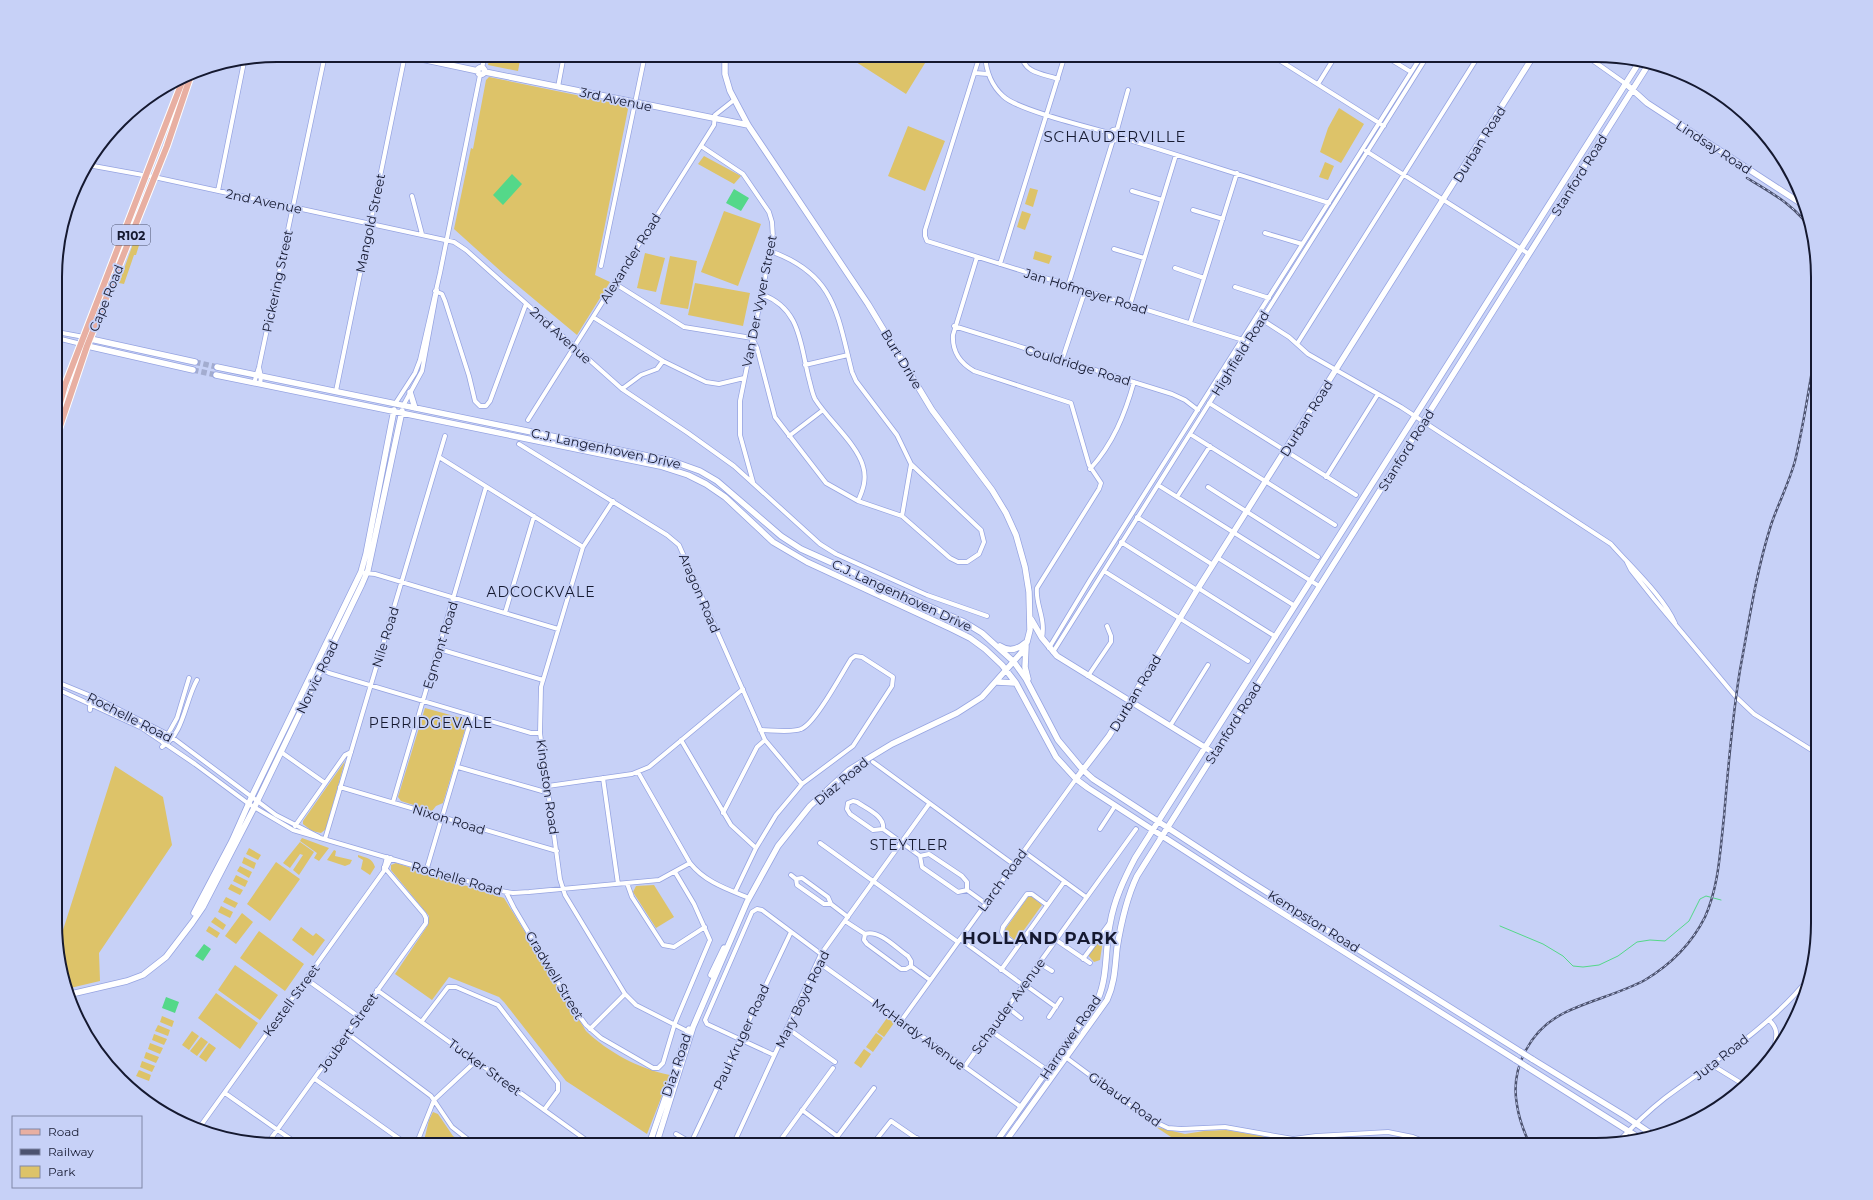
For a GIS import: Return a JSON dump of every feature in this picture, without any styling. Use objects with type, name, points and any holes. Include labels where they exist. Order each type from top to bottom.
[{"type":"main road","name":"3rd Avenue","points":[[438,62],[748,125]]},
{"type":"main road","name":"Burt Drive","points":[[725,62],[726,74],[734,100],[748,125],[868,304],[932,410],[1000,502],[1011,523],[1020,548],[1027,581],[1030,616],[1027,642],[1014,662],[1006,671]]},
{"type":"main road","name":"Durban Road","points":[[1076,779],[1108,736],[1246,512],[1530,62]]},
{"type":"main road","name":"Stanford Road","points":[[1152,831],[1416,417],[1637,66]]},
{"type":"main road","name":"Stanford Road","points":[[1162,836],[1646,68]]},
{"type":"main road","name":"Cape Road","points":[[62,396],[65,385],[87,338],[154,177],[172,132],[189,81]]},
{"type":"main road","name":"Cape Road","points":[[87,338],[181,84]]},
{"type":"main road","name":"Lindsay Road","points":[[1626,84],[1647,103],[1797,201]]},
{"type":"main road","points":[[87,338],[195,362]]},
{"type":"main road","name":"Cape Road","points":[[62,419],[84,345]]},
{"type":"main road","points":[[84,345],[194,370]]},
{"type":"main road","name":"C.J. Langenhoven Drive","points":[[217,367],[588,443],[685,465],[717,481],[781,536],[793,544],[964,622],[987,636],[1014,662]]},
{"type":"main road","name":"C.J. Langenhoven Drive","points":[[216,375],[660,466],[696,478],[720,493],[759,530],[784,549],[807,562],[966,636],[985,649],[1006,671]]},
{"type":"main road","points":[[410,392],[415,408]]},
{"type":"main road","name":"Norvic Road","points":[[186,931],[232,841],[248,804],[314,669],[364,571],[395,404]]},
{"type":"main road","name":"Norvic Road","points":[[74,993],[128,981],[143,975],[166,957],[202,907],[258,800],[320,671],[364,571],[403,406]]},
{"type":"main road","points":[[1030,616],[1042,638],[1051,650],[1088,676],[1214,753]]},
{"type":"main road","points":[[987,636],[1008,650],[1016,649],[1027,642]]},
{"type":"main road","points":[[1027,642],[1025,667],[1031,689]]},
{"type":"main road","name":"Kempston Road","points":[[1014,662],[1031,689],[1058,740],[1083,770],[1113,793],[1532,1059],[1649,1131]]},
{"type":"main road","name":"Diaz Road","points":[[651,1138],[689,1032],[720,955],[728,943],[749,898],[778,846],[800,818],[849,770],[869,757],[970,705],[997,682],[1006,671]]},
{"type":"main road","name":"Kempston Road","points":[[1006,671],[1016,683],[1048,746],[1063,766],[1076,779],[1152,831],[1634,1135]]},
{"type":"main road","points":[[997,682],[1006,681],[1016,683]]},
{"type":"main road","points":[[1135,858],[1136,852],[1147,830],[1143,825]]},
{"type":"main road","name":"Harrower Road","points":[[999,1138],[1094,1005],[1101,992],[1110,923],[1119,891],[1135,858],[1152,831]]},
{"type":"main road","name":"Harrower Road","points":[[1008,1138],[1103,1008],[1110,994],[1125,906],[1137,876],[1162,836]]},
{"type":"main road","name":"Diaz Road","points":[[658,1138],[689,1032]]},
{"type":"main road","points":[[1025,1101],[1032,1106]]},
{"type":"street","name":"Pickering Street","points":[[260,384],[258,376],[259,367],[324,62]]},
{"type":"street","name":"Mangold Street","points":[[336,391],[403,62]]},
{"type":"street","points":[[395,404],[417,370],[439,278],[483,62]]},
{"type":"street","points":[[558,87],[563,62]]},
{"type":"street","points":[[601,266],[643,62]]},
{"type":"street","points":[[978,62],[975,73],[988,74]]},
{"type":"street","points":[[986,62],[988,74],[995,87],[1004,97],[1014,103],[1047,115],[1110,134]]},
{"type":"street","points":[[1024,62],[1030,70],[1058,79]]},
{"type":"street","points":[[1000,264],[1063,62]]},
{"type":"street","points":[[1283,62],[1384,126]]},
{"type":"street","points":[[1318,84],[1332,62]]},
{"type":"street","points":[[1395,62],[1411,72]]},
{"type":"street","name":"Highfield Road","points":[[1051,650],[1198,410],[1417,62]]},
{"type":"street","name":"Highfield Road","points":[[1051,650],[1104,571],[1424,62]]},
{"type":"street","points":[[1297,344],[1476,62]]},
{"type":"street","points":[[1595,62],[1626,84]]},
{"type":"street","points":[[218,191],[243,65]]},
{"type":"street","name":"Jan Hofmeyer Road","points":[[975,73],[925,230],[926,239],[930,242],[1247,342]]},
{"type":"street","points":[[1120,137],[1117,130],[1128,90]]},
{"type":"street","name":"Alexander Road","points":[[528,420],[713,127],[716,114],[734,100]]},
{"type":"street","points":[[1110,134],[1114,130],[1117,130]]},
{"type":"street","points":[[1110,134],[1110,138],[1113,140]]},
{"type":"street","points":[[1113,140],[1117,141],[1120,137]]},
{"type":"street","points":[[1120,137],[1329,203]]},
{"type":"street","points":[[1068,286],[1113,140]]},
{"type":"street","name":"Van Der Vyver Street","points":[[701,146],[739,170],[763,204],[772,222],[773,238],[740,401],[740,435],[754,483]]},
{"type":"street","points":[[1363,149],[1529,254]]},
{"type":"street","points":[[1130,305],[1176,155]]},
{"type":"street","name":"2nd Avenue","points":[[93,167],[146,177],[154,177],[293,208],[422,234],[457,243],[622,389],[694,437],[734,466],[827,549],[927,595],[987,616]]},
{"type":"street","points":[[1190,323],[1237,173]]},
{"type":"street","points":[[1132,191],[1162,200]]},
{"type":"street","points":[[412,196],[422,234]]},
{"type":"street","points":[[1193,210],[1223,219]]},
{"type":"street","points":[[1265,233],[1302,244]]},
{"type":"street","points":[[1114,250],[1144,258]]},
{"type":"street","points":[[614,284],[684,327],[752,338],[757,348],[773,414],[826,484],[858,501],[902,516],[953,561],[967,562],[979,554],[984,542],[979,527],[911,464],[894,431],[856,381],[836,311],[824,288],[816,278],[800,265],[770,251]]},
{"type":"street","points":[[977,257],[954,326],[954,350],[960,361],[969,369],[981,374],[1071,403],[1090,469],[1101,481],[1100,489],[1037,588],[1037,598],[1043,618],[1042,638]]},
{"type":"street","points":[[1175,268],[1204,278]]},
{"type":"street","points":[[1235,287],[1269,298]]},
{"type":"street","points":[[436,291],[442,294],[445,301],[469,376],[475,402],[480,406],[486,406],[490,401],[526,304]]},
{"type":"street","points":[[403,406],[423,365],[436,291]]},
{"type":"street","points":[[1062,360],[1085,291]]},
{"type":"street","points":[[761,294],[776,300],[788,312],[797,329],[813,394],[823,410],[862,461],[865,482],[858,501]]},
{"type":"street","points":[[1257,316],[1297,344],[1308,354],[1416,417],[1423,423],[1611,544],[1736,697],[1754,714],[1811,750]]},
{"type":"street","points":[[593,317],[663,361],[714,384],[744,378]]},
{"type":"street","name":"Couldridge Road","points":[[954,326],[1176,396],[1198,410]]},
{"type":"street","points":[[62,333],[87,338]]},
{"type":"street","points":[[62,339],[84,345]]},
{"type":"street","points":[[805,366],[848,355]]},
{"type":"street","points":[[622,389],[641,375],[657,368],[663,361]]},
{"type":"street","name":"Pickering Street","points":[[254,383],[258,376]]},
{"type":"street","points":[[1090,469],[1100,458],[1121,422],[1134,382]]},
{"type":"street","points":[[1326,477],[1378,394]]},
{"type":"street","points":[[1209,403],[1285,452],[1356,495]]},
{"type":"street","points":[[789,436],[823,410]]},
{"type":"street","points":[[1190,434],[1335,525]]},
{"type":"street","name":"Nile Road","points":[[325,839],[445,436]]},
{"type":"street","name":"Aragon Road","points":[[519,444],[667,535],[681,548],[765,740],[802,784]]},
{"type":"street","points":[[1177,497],[1210,446]]},
{"type":"street","points":[[439,457],[583,547]]},
{"type":"street","points":[[902,516],[911,464]]},
{"type":"street","points":[[1158,485],[1319,586]]},
{"type":"street","name":"Egmont Road","points":[[393,802],[486,487]]},
{"type":"street","points":[[1208,487],[1318,557]]},
{"type":"street","name":"Kingston Road","points":[[612,501],[583,547],[543,680],[541,694],[540,733],[557,851],[563,889],[625,994],[636,1005],[689,1032]]},
{"type":"street","points":[[505,612],[534,516]]},
{"type":"street","points":[[1137,517],[1213,565]]},
{"type":"street","points":[[1121,542],[1276,637]]},
{"type":"street","points":[[1218,558],[1295,606]]},
{"type":"street","points":[[364,571],[558,629]]},
{"type":"street","points":[[1104,571],[1248,661]]},
{"type":"street","points":[[1088,676],[1112,640],[1107,626]]},
{"type":"street","points":[[439,649],[543,680]]},
{"type":"street","name":"Diaz Road","points":[[735,892],[756,848],[776,815],[802,784],[856,743],[892,686],[893,679],[891,675],[862,656],[855,656],[851,658],[816,715],[807,726],[797,730],[760,730]]},
{"type":"street","points":[[1170,726],[1208,664]]},
{"type":"street","points":[[314,669],[531,733],[540,733]]},
{"type":"street","points":[[171,736],[188,678]]},
{"type":"street","points":[[165,743],[181,721],[191,691],[198,680]]},
{"type":"street","name":"Rochelle Road","points":[[62,684],[95,697],[171,736],[276,815],[319,838]]},
{"type":"street","points":[[548,786],[638,772],[654,764],[743,689]]},
{"type":"street","name":"Rochelle Road","points":[[62,691],[142,728],[165,743],[248,804],[293,830],[506,892],[563,889],[659,880],[690,863]]},
{"type":"street","points":[[92,704],[95,697]]},
{"type":"street","points":[[427,868],[472,716]]},
{"type":"street","points":[[681,740],[723,813],[734,829],[756,848]]},
{"type":"street","points":[[723,813],[757,747],[765,740]]},
{"type":"street","points":[[281,752],[325,783]]},
{"type":"street","points":[[293,830],[345,755],[351,752]]},
{"type":"street","points":[[873,762],[929,804],[1014,864]]},
{"type":"street","points":[[458,767],[549,793]]},
{"type":"street","points":[[638,772],[690,863],[704,878],[749,898]]},
{"type":"street","points":[[603,778],[618,884]]},
{"type":"street","name":"Larch Road","points":[[901,1021],[1076,779]]},
{"type":"street","name":"Nixon Road","points":[[340,787],[557,851]]},
{"type":"street","points":[[882,829],[883,824],[880,818],[857,802],[846,802],[847,809],[850,814],[873,830],[882,829],[920,856],[922,867],[958,892],[966,890],[985,903]]},
{"type":"street","name":"Mary Boyd Road","points":[[736,1138],[821,954],[929,804]]},
{"type":"street","points":[[1100,829],[1115,806]]},
{"type":"street","name":"Schauder Avenue","points":[[964,1066],[991,1031],[1136,829]]},
{"type":"street","points":[[820,843],[874,882],[1056,1007]]},
{"type":"street","points":[[1023,851],[1086,897]]},
{"type":"street","points":[[920,856],[929,854],[962,876],[966,882],[966,890]]},
{"type":"street","name":"Kestell Street","points":[[202,1125],[385,869],[389,858]]},
{"type":"street","name":"Joubert Street","points":[[271,1138],[425,924],[426,919],[385,869]]},
{"type":"street","points":[[627,883],[632,897],[663,945],[674,947],[706,928],[694,904],[674,872]]},
{"type":"street","points":[[791,876],[796,879],[802,878],[828,897],[831,904],[865,934]]},
{"type":"street","points":[[796,879],[798,886],[824,904],[831,904]]},
{"type":"street","points":[[1001,970],[1064,882]]},
{"type":"street","name":"Gradwell Street","points":[[506,892],[572,1006],[590,1029],[601,1038],[636,1059],[652,1068],[658,1068]]},
{"type":"street","points":[[1018,946],[1004,936],[1002,929],[1022,900],[1027,894],[1032,894],[1047,905]]},
{"type":"street","points":[[774,1055],[706,1022],[706,1016],[752,912],[757,909],[762,910],[821,954]]},
{"type":"street","points":[[1083,959],[1110,923]]},
{"type":"street","name":"Diaz Road","points":[[658,1068],[663,1063],[674,1025],[709,942],[706,928]]},
{"type":"street","name":"Paul Kruger Road","points":[[696,1138],[740,1039],[791,932]]},
{"type":"street","points":[[865,934],[871,932],[878,935],[908,956],[911,961],[910,966]]},
{"type":"street","points":[[865,934],[864,940],[867,944],[901,969],[906,969],[910,966]]},
{"type":"street","points":[[1056,940],[1090,964]]},
{"type":"street","name":"McHardy Avenue","points":[[818,962],[1021,1107]]},
{"type":"street","points":[[1039,963],[1052,971]]},
{"type":"street","points":[[910,966],[930,980]]},
{"type":"street","points":[[306,979],[359,1017]]},
{"type":"street","points":[[422,1021],[448,987],[456,987],[498,1005],[558,1083],[558,1091],[544,1110]]},
{"type":"street","name":"Juta Road","points":[[1623,1136],[1664,1099],[1769,1020],[1791,1000],[1801,987]]},
{"type":"street","name":"Tucker Street","points":[[378,990],[583,1138]]},
{"type":"street","points":[[590,1029],[625,994]]},
{"type":"street","points":[[1049,1017],[1061,999]]},
{"type":"street","points":[[1007,1007],[1021,1018]]},
{"type":"street","points":[[1769,1020],[1776,1031],[1777,1039]]},
{"type":"street","points":[[787,1028],[835,1062]]},
{"type":"street","points":[[991,1031],[1048,1070]]},
{"type":"street","points":[[347,1034],[428,1093],[452,1127],[466,1138]]},
{"type":"street","name":"Gibaud Road","points":[[1060,1053],[1149,1119],[1168,1128],[1181,1129],[1225,1127],[1287,1138]]},
{"type":"street","points":[[419,1138],[434,1100],[476,1061]]},
{"type":"street","points":[[1712,1064],[1741,1082]]},
{"type":"street","points":[[782,1138],[833,1068]]},
{"type":"street","points":[[315,1078],[398,1138]]},
{"type":"street","points":[[802,1110],[837,1136],[874,1088]]},
{"type":"street","points":[[225,1093],[290,1138]]},
{"type":"street","points":[[877,1138],[889,1121],[894,1122],[917,1138]]},
{"type":"street","name":"Gibaud Road","points":[[1301,1138],[1388,1132],[1416,1138]]},
{"type":"street","points":[[676,1134],[683,1138]]},
{"type":"green space","points":[[489,62],[520,62],[518,71],[488,65]]},
{"type":"green space","points":[[856,62],[926,62],[906,94]]},
{"type":"green space","points":[[489,77],[625,105],[628,109],[595,275],[610,282],[577,335],[505,275],[454,229],[471,148],[473,149],[486,80]]},
{"type":"green space","points":[[1339,108],[1364,124],[1341,163],[1320,152],[1328,128]]},
{"type":"green space","points":[[908,126],[945,141],[925,191],[888,176]]},
{"type":"green space","points":[[704,156],[741,176],[734,184],[698,164]]},
{"type":"green space","points":[[1325,162],[1334,166],[1328,180],[1319,177]]},
{"type":"green space","points":[[1030,188],[1038,190],[1033,207],[1025,204]]},
{"type":"green space","points":[[724,211],[761,224],[738,286],[701,272]]},
{"type":"green space","points":[[1022,211],[1031,214],[1025,230],[1017,227]]},
{"type":"green space","points":[[134,241],[140,242],[136,255],[134,255],[124,284],[119,283]]},
{"type":"green space","points":[[1035,251],[1052,256],[1049,264],[1033,259]]},
{"type":"green space","points":[[645,253],[665,258],[656,292],[637,288]]},
{"type":"green space","points":[[670,256],[697,261],[688,309],[660,304]]},
{"type":"green space","points":[[695,283],[750,293],[743,326],[688,315]]},
{"type":"green space","points":[[425,708],[465,719],[467,723],[443,803],[436,806],[432,811],[401,801],[398,797]]},
{"type":"green space","points":[[345,761],[326,829],[321,833],[312,831],[303,824],[303,821]]},
{"type":"green space","points":[[115,766],[163,797],[172,845],[99,953],[100,981],[72,988],[66,965],[62,933]]},
{"type":"green space","points":[[302,838],[329,848],[319,861],[314,858],[317,853],[300,841]]},
{"type":"green space","points":[[300,842],[314,852],[299,875],[293,870],[303,855],[300,854],[290,868],[283,863]]},
{"type":"green space","points":[[249,848],[261,855],[258,860],[246,854]]},
{"type":"green space","points":[[334,850],[336,851],[335,856],[352,860],[350,864],[345,866],[327,860]]},
{"type":"green space","points":[[358,855],[369,859],[374,864],[375,867],[370,875],[361,869],[363,860],[358,857]]},
{"type":"green space","points":[[244,857],[256,863],[254,869],[242,863]]},
{"type":"green space","points":[[276,862],[300,879],[270,921],[247,904]]},
{"type":"green space","points":[[396,863],[504,898],[586,1031],[604,1046],[625,1059],[647,1069],[670,1075],[647,1134],[566,1081],[499,997],[449,977],[432,1000],[395,974],[428,925],[429,916],[391,870],[391,865]]},
{"type":"green space","points":[[240,866],[252,872],[249,878],[237,871]]},
{"type":"green space","points":[[236,875],[248,881],[245,887],[233,881]]},
{"type":"green space","points":[[231,884],[243,890],[240,895],[228,889]]},
{"type":"green space","points":[[654,885],[674,917],[656,928],[633,892],[636,886]]},
{"type":"green space","points":[[1031,896],[1042,905],[1016,941],[1004,931],[1028,897]]},
{"type":"green space","points":[[226,897],[238,903],[235,908],[223,902]]},
{"type":"green space","points":[[221,906],[233,912],[230,918],[218,912]]},
{"type":"green space","points":[[242,913],[253,922],[236,944],[225,936]]},
{"type":"green space","points":[[215,917],[226,925],[223,930],[211,922]]},
{"type":"green space","points":[[209,926],[220,933],[217,938],[206,931]]},
{"type":"green space","points":[[301,927],[313,936],[316,933],[325,940],[313,956],[292,940]]},
{"type":"green space","points":[[259,931],[304,964],[285,991],[240,958]]},
{"type":"green space","points":[[1099,940],[1103,940],[1100,960],[1094,962],[1088,955]]},
{"type":"green space","points":[[235,965],[278,995],[260,1020],[218,990]]},
{"type":"green space","points":[[216,993],[258,1023],[240,1049],[198,1018]]},
{"type":"green space","points":[[162,1016],[174,1021],[172,1027],[160,1022]]},
{"type":"green space","points":[[887,1018],[894,1023],[884,1037],[877,1032]]},
{"type":"green space","points":[[158,1025],[170,1030],[168,1036],[155,1031]]},
{"type":"green space","points":[[192,1031],[199,1036],[189,1050],[182,1045]]},
{"type":"green space","points":[[876,1033],[883,1038],[873,1052],[866,1047]]},
{"type":"green space","points":[[154,1034],[167,1039],[164,1045],[152,1040]]},
{"type":"green space","points":[[201,1037],[208,1042],[197,1056],[190,1051]]},
{"type":"green space","points":[[150,1043],[163,1048],[160,1054],[148,1049]]},
{"type":"green space","points":[[209,1043],[216,1048],[206,1062],[199,1057]]},
{"type":"green space","points":[[864,1049],[871,1054],[861,1068],[854,1063]]},
{"type":"green space","points":[[146,1052],[159,1057],[156,1063],[144,1058]]},
{"type":"green space","points":[[142,1061],[155,1066],[152,1072],[140,1067]]},
{"type":"green space","points":[[139,1070],[151,1075],[149,1081],[136,1076]]},
{"type":"green space","points":[[433,1112],[438,1114],[456,1138],[425,1138],[429,1120]]},
{"type":"green space","points":[[1156,1127],[1185,1134],[1226,1130],[1273,1138],[1172,1138]]},
{"type":"green space","points":[[1376,1137],[1394,1138],[1360,1138]]},
{"type":"shaded area","points":[[512,174],[522,184],[503,205],[493,195]]},
{"type":"shaded area","points":[[734,189],[749,198],[741,211],[726,203]]},
{"type":"shaded area","points":[[204,944],[211,949],[203,961],[195,956]]},
{"type":"shaded area","points":[[166,997],[179,1002],[175,1013],[162,1008]]},
{"type":"waterway","points":[[1500,926],[1543,944],[1563,956],[1573,966],[1583,967],[1599,965],[1618,956],[1637,942],[1650,940],[1665,941],[1689,921],[1700,899],[1706,896],[1721,900]]},
{"type":"tunnel","points":[[195,362],[217,367]]},
{"type":"tunnel","points":[[193,370],[216,375]]},
{"type":"railway","points":[[1747,178],[1784,201],[1803,220]]},
{"type":"railway","points":[[1527,1138],[1519,1115],[1516,1091],[1520,1064],[1532,1040],[1541,1029],[1564,1013],[1635,985],[1654,974],[1680,953],[1694,936],[1700,927],[1710,905],[1718,868],[1735,707],[1753,597],[1771,525],[1795,461],[1811,378]]},
{"type":"district","name":"SCHAUDERVILLE","points":[[1115,136]]},
{"type":"district","name":"ADCOCKVALE","points":[[541,592]]},
{"type":"district","name":"PERRIDGEVALE","points":[[431,723]]},
{"type":"district","name":"STEYTLER","points":[[909,845]]},
{"type":"district","name":"HOLLAND PARK","points":[[1040,938]]}]
